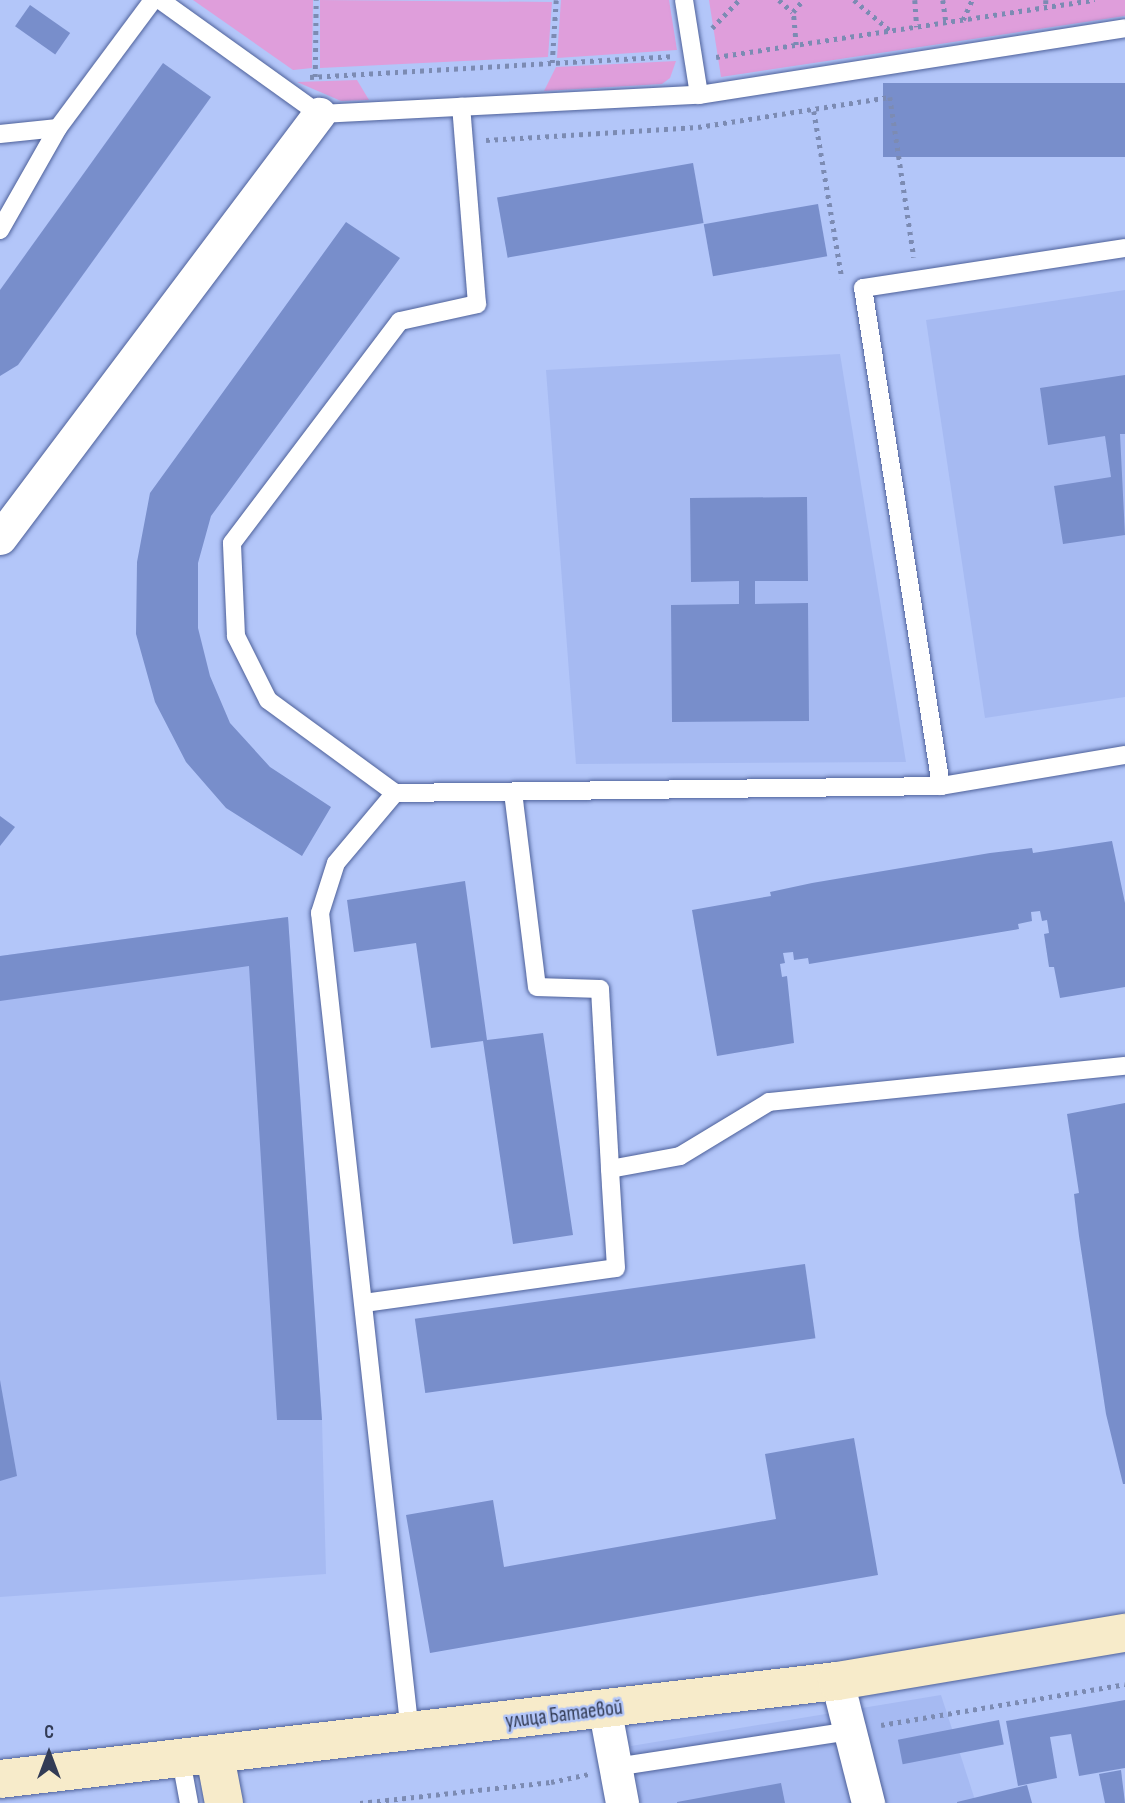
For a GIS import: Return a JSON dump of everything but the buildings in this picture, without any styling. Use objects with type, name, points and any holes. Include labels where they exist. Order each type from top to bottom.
[{"type":"main road","name":"улица Батаевой","points":[[0,1779],[605,1711],[836,1681],[1125,1633]]},
{"type":"main road","points":[[198,1758],[224,1803]]},
{"type":"street","points":[[0,538],[319,114]]},
{"type":"street","points":[[836,1681],[865,1728],[868,1803]]},
{"type":"street","points":[[605,1711],[622,1803]]},
{"type":"lane","points":[[0,230],[58,128],[153,0]]},
{"type":"lane","points":[[160,0],[319,114],[699,95],[1125,29]]},
{"type":"lane","points":[[684,0],[699,95]]},
{"type":"lane","points":[[461,107],[477,304],[400,321],[232,543],[236,636],[268,701],[395,793],[941,786],[1125,755]]},
{"type":"lane","points":[[0,134],[58,128]]},
{"type":"lane","points":[[941,786],[863,288],[1125,248]]},
{"type":"lane","points":[[364,1303],[616,1268],[600,989],[537,987],[513,792]]},
{"type":"lane","points":[[395,793],[336,863],[320,913],[410,1733]]},
{"type":"lane","points":[[610,1169],[680,1156],[769,1102],[1125,1066]]},
{"type":"lane","points":[[615,1768],[865,1728]]},
{"type":"lane","points":[[189,1803],[198,1758]]},
{"type":"path","points":[[315,77],[316,0]]},
{"type":"path","points":[[552,63],[556,0]]},
{"type":"path","points":[[704,22],[705,32],[739,0]]},
{"type":"path","points":[[779,0],[793,12],[796,45]]},
{"type":"path","points":[[793,12],[803,0]]},
{"type":"path","points":[[854,0],[891,31]]},
{"type":"path","points":[[915,0],[917,27]]},
{"type":"path","points":[[943,0],[946,22]]},
{"type":"path","points":[[962,20],[972,0]]},
{"type":"path","points":[[1046,0],[1046,8]]},
{"type":"path","points":[[708,50],[708,58],[1095,0]]},
{"type":"path","points":[[306,77],[676,56]]},
{"type":"path","points":[[464,142],[698,127],[890,97],[917,280]]},
{"type":"path","points":[[814,111],[843,285]]},
{"type":"path","points":[[865,1728],[1125,1684]]},
{"type":"path","points":[[360,1803],[551,1782],[615,1768]]},
{"type":"shaded area","points":[[193,0],[313,0],[312,68],[293,70]]},
{"type":"shaded area","points":[[320,0],[552,2],[548,57],[320,68]]},
{"type":"shaded area","points":[[561,0],[669,0],[677,50],[557,58]]},
{"type":"shaded area","points":[[709,0],[1125,0],[1125,16],[721,77]]},
{"type":"shaded area","points":[[676,61],[670,78],[662,84],[544,91],[556,67]]},
{"type":"shaded area","points":[[357,80],[369,100],[341,101],[297,82]]},
{"type":"shaded area","points":[[1125,290],[1125,697],[985,718],[926,320]]},
{"type":"shaded area","points":[[840,354],[906,762],[576,764],[546,370]]},
{"type":"shaded area","points":[[288,917],[322,1420],[326,1574],[0,1597],[0,956]]},
{"type":"shaded area","points":[[941,1695],[976,1803],[641,1803],[631,1746]]}]
